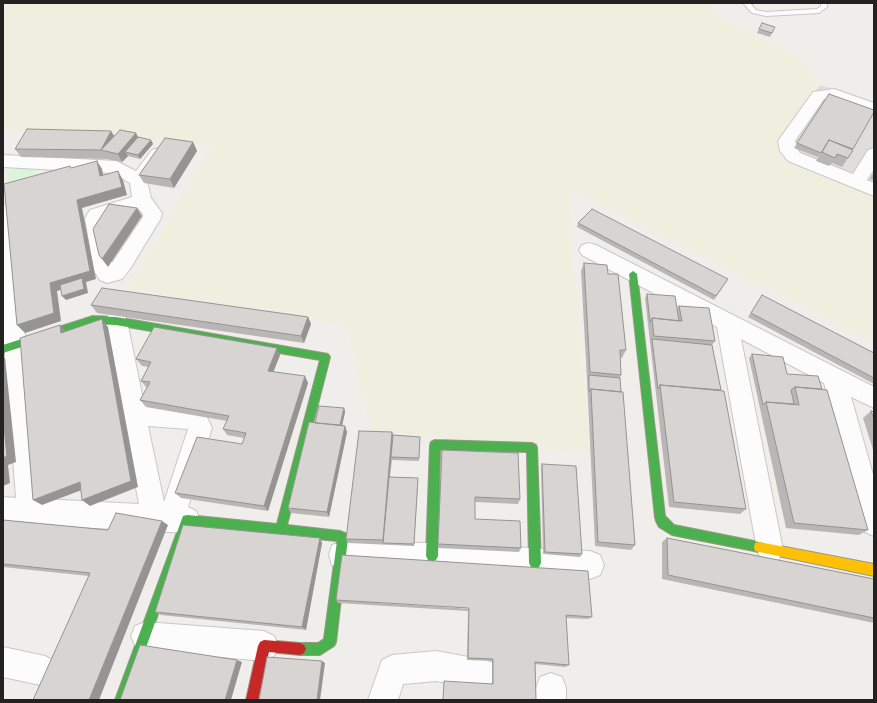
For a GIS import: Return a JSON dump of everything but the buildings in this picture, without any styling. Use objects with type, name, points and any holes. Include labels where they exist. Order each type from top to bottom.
[{"type":"street","points":[[874,108],[834,94],[819,95],[786,141],[789,151],[794,157],[874,190]]},
{"type":"street","points":[[9,347],[101,298],[152,218],[153,213],[142,200],[138,180],[160,150]]},
{"type":"street","points":[[857,183],[874,154]]},
{"type":"street","points":[[3,161],[116,167],[138,180]]},
{"type":"street","points":[[40,180],[93,165]]},
{"type":"street","points":[[142,200],[97,215],[94,218],[104,271],[101,298],[116,321],[134,414],[170,519]]},
{"type":"street","points":[[3,211],[9,347],[30,511]]},
{"type":"street","points":[[589,250],[874,398]]},
{"type":"street","points":[[633,274],[661,520],[666,527],[672,530],[874,570]]},
{"type":"street","points":[[116,321],[325,357],[281,529]]},
{"type":"street","points":[[726,322],[770,550]]},
{"type":"street","points":[[834,378],[874,523]]},
{"type":"street","points":[[121,700],[145,636],[170,519],[200,428],[197,421],[189,418],[134,414]]},
{"type":"street","points":[[432,556],[435,445],[532,448],[535,563]]},
{"type":"street","points":[[3,510],[170,519],[281,529],[340,536],[343,538],[330,642],[320,649],[314,650],[145,636]]},
{"type":"street","points":[[342,555],[432,556],[590,565]]},
{"type":"street","points":[[252,700],[264,646]]},
{"type":"street","points":[[383,700],[392,670],[436,666],[485,675]]},
{"type":"street","points":[[5,667],[45,671]]},
{"type":"lane","points":[[746,3],[754,12],[766,14],[819,11],[824,7],[824,3]]},
{"type":"shaded area","points":[[820,85],[874,102],[874,194],[816,170],[779,140],[803,105]]},
{"type":"green space","points":[[3,3],[713,3],[719,16],[797,55],[820,85],[786,128],[779,140],[780,147],[874,194],[874,336],[871,341],[568,189],[590,453],[371,430],[346,324],[128,288],[212,145],[3,128]]},
{"type":"green space","points":[[15,166],[36,166],[37,170],[35,174],[22,179],[9,181],[7,175],[10,168]]},
{"type":"traffic: fast","points":[[633,274],[660,517],[663,523],[672,530],[759,547]]},
{"type":"traffic: fast","points":[[3,349],[93,320],[116,321],[325,357],[281,529]]},
{"type":"traffic: fast","points":[[432,556],[435,445],[532,448],[535,563]]},
{"type":"traffic: fast","points":[[121,700],[187,520],[340,536],[343,538],[330,642],[320,649],[300,649]]},
{"type":"traffic: slow","points":[[759,547],[874,570]]},
{"type":"traffic: jam","points":[[252,700],[264,646],[300,649]]}]
